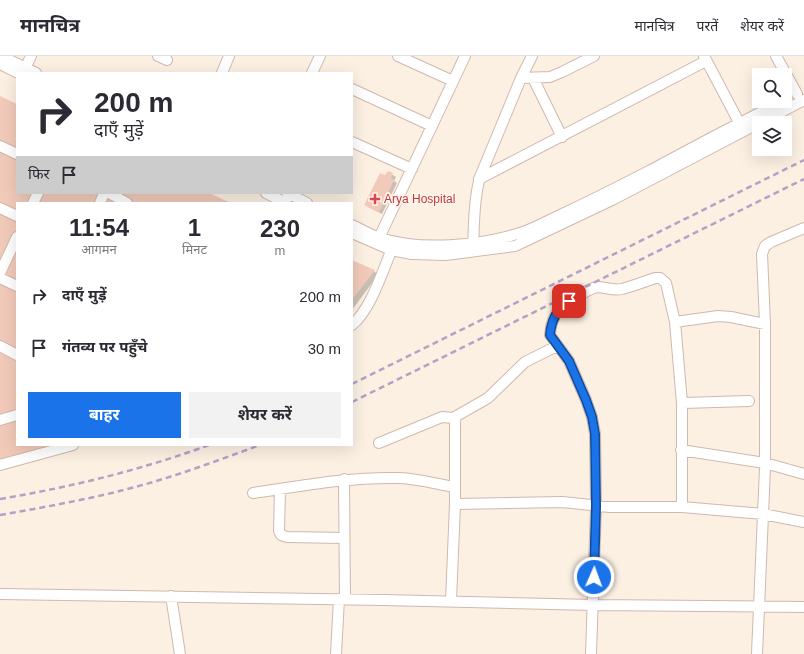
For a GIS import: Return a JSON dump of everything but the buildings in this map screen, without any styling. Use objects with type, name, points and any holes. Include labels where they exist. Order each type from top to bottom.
[{"type":"street","points":[[1,56],[22,71]]},
{"type":"street","points":[[22,71],[31,56]]},
{"type":"street","points":[[222,72],[229,56]]},
{"type":"street","points":[[314,72],[320,56]]},
{"type":"street","points":[[398,56],[453,81]]},
{"type":"street","points":[[379,238],[465,56]]},
{"type":"street","points":[[473,247],[476,193],[479,180],[521,78],[532,56]]},
{"type":"street","points":[[776,56],[802,95]]},
{"type":"street","points":[[521,78],[556,75],[591,57]]},
{"type":"street","points":[[479,180],[562,137],[705,59],[741,127]]},
{"type":"street","points":[[0,64],[22,71]]},
{"type":"street","points":[[533,78],[562,137]]},
{"type":"street","points":[[353,89],[432,126]]},
{"type":"street","points":[[792,98],[802,95]]},
{"type":"street","points":[[770,116],[802,95]]},
{"type":"street","points":[[353,233],[393,246],[412,254],[446,255],[473,247],[522,232],[590,202],[741,127],[772,108]]},
{"type":"street","points":[[741,127],[752,125]]},
{"type":"street","points":[[353,142],[412,168]]},
{"type":"street","points":[[0,146],[16,154]]},
{"type":"street","points":[[111,194],[125,202]]},
{"type":"street","points":[[270,194],[291,200]]},
{"type":"street","points":[[0,208],[16,216]]},
{"type":"street","points":[[353,225],[393,246]]},
{"type":"street","points":[[757,654],[765,463],[765,324],[762,262],[763,249],[771,242],[804,228]]},
{"type":"street","points":[[0,273],[16,238]]},
{"type":"street","points":[[353,324],[358,320],[371,298],[393,246]]},
{"type":"street","points":[[0,278],[16,286]]},
{"type":"street","points":[[591,654],[596,506],[595,434],[592,417],[569,361],[550,335],[552,324],[559,309],[569,301],[597,287],[611,290],[622,289],[654,278],[660,278],[667,287],[675,322],[682,403],[682,507]]},
{"type":"street","points":[[675,322],[718,316],[765,324]]},
{"type":"street","points":[[0,346],[16,354]]},
{"type":"street","points":[[379,443],[442,417],[453,418],[488,398],[525,362],[557,346]]},
{"type":"street","points":[[682,403],[749,401]]},
{"type":"street","points":[[0,420],[16,415]]},
{"type":"street","points":[[451,602],[456,434],[455,421],[453,418]]},
{"type":"street","points":[[0,465],[69,446]]},
{"type":"street","points":[[681,450],[765,463],[804,474]]},
{"type":"street","points":[[253,493],[344,479],[407,478],[454,487]]},
{"type":"street","points":[[336,654],[342,599],[344,479]]},
{"type":"street","points":[[280,489],[279,531],[281,535],[287,537],[344,538]]},
{"type":"street","points":[[455,504],[546,502],[596,506],[682,507],[763,514],[804,522]]},
{"type":"street","points":[[0,594],[342,599],[593,605],[804,607]]},
{"type":"street","points":[[171,596],[180,654]]},
{"type":"railway","points":[[353,384],[804,160]]},
{"type":"railway","points":[[353,402],[804,179]]},
{"type":"railway","points":[[0,499],[106,477],[206,446]]},
{"type":"railway","points":[[0,515],[85,499],[151,483],[257,446]]},
{"type":"place","name":"Arya Hospital","points":[[375,199]]},
{"type":"route","points":[[569,301],[559,309],[552,324],[550,335],[569,361],[592,417],[595,434],[596,506],[594,577]]}]
